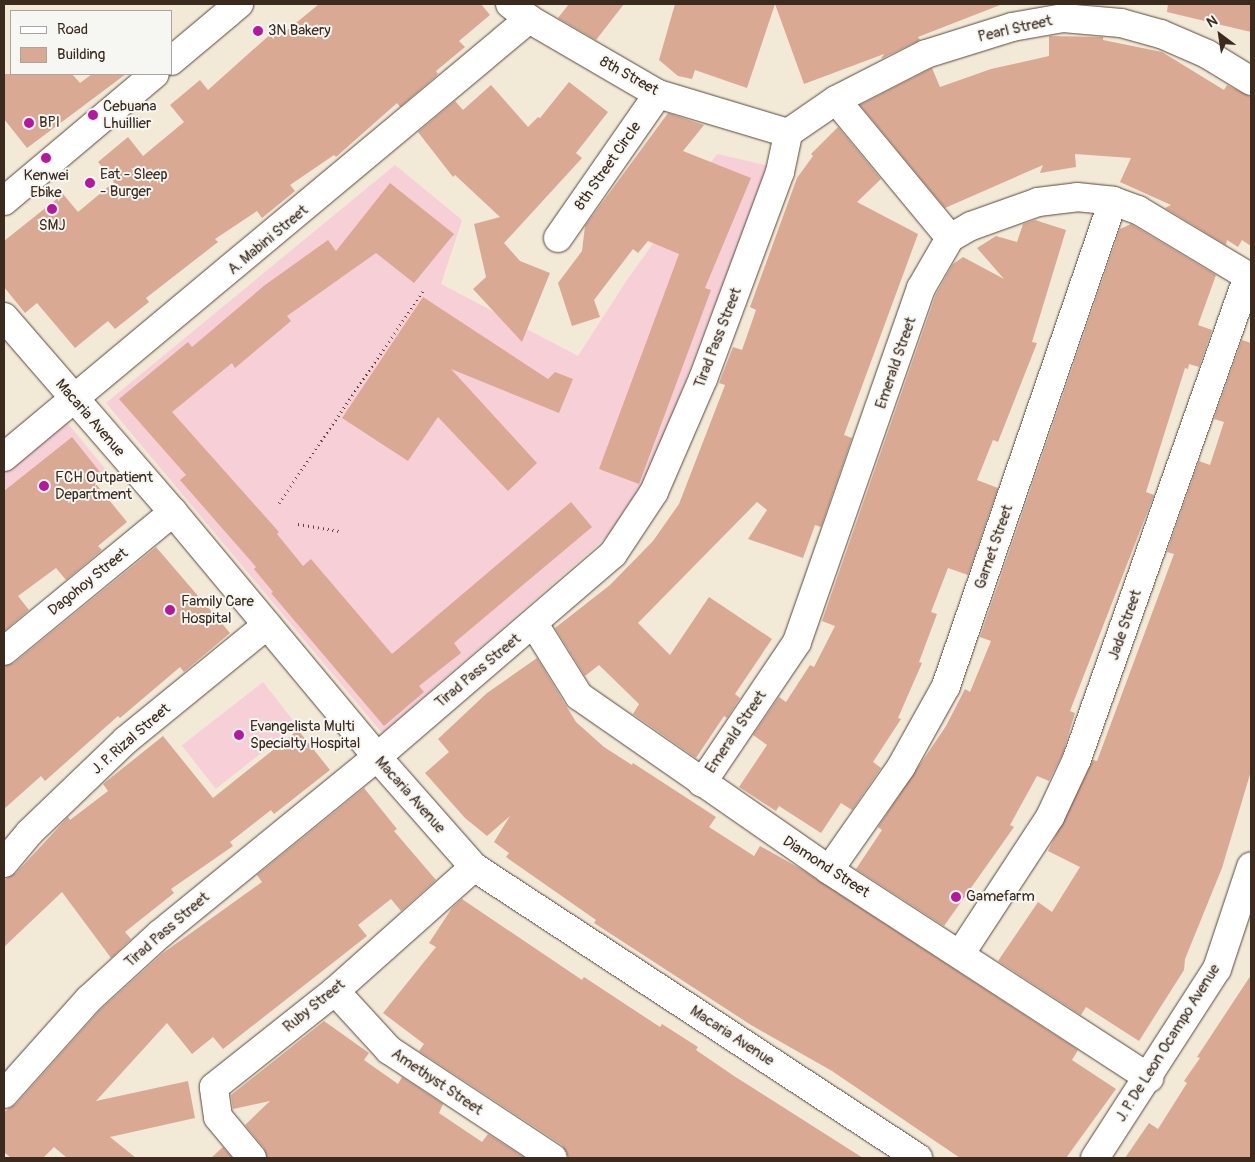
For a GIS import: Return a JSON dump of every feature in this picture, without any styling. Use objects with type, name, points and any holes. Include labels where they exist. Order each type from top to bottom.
[{"type":"street","points":[[172,59],[239,4]]},
{"type":"street","name":"8th Street","points":[[520,12],[658,94],[788,133]]},
{"type":"street","name":"A. Mabini Street","points":[[4,457],[75,401],[520,12]]},
{"type":"street","name":"Pearl Street","points":[[788,133],[836,100],[926,54],[1012,27],[1063,18],[1121,23],[1161,34],[1207,54],[1251,81]]},
{"type":"street","points":[[4,201],[154,75]]},
{"type":"street","name":"8th Street Circle","points":[[558,238],[658,94]]},
{"type":"street","points":[[836,100],[950,238],[971,226],[1038,202],[1077,197],[1113,201],[1138,210],[1250,277]]},
{"type":"street","name":"Tirad Pass Street","points":[[4,1094],[90,999],[160,934],[377,757],[534,624],[613,554],[654,492],[703,379],[780,172],[788,133]]},
{"type":"street","name":"Garnet Street","points":[[828,870],[901,768],[946,686],[1113,201]]},
{"type":"street","name":"Emerald Street","points":[[702,783],[797,642],[921,288],[950,238]]},
{"type":"street","name":"Jade Street","points":[[961,954],[1050,817],[1077,759],[1250,277]]},
{"type":"street","name":"Macaria Avenue","points":[[4,317],[172,512],[377,757],[474,867],[918,1158]]},
{"type":"street","name":"Dagohoy Street","points":[[4,650],[172,512]]},
{"type":"street","name":"Diamond Street","points":[[534,624],[579,696],[828,870],[961,954],[1149,1078]]},
{"type":"street","name":"J. P. Rizal Street","points":[[4,863],[126,740],[267,625]]},
{"type":"street","name":"Ruby Street","points":[[252,1158],[218,1117],[214,1087],[334,991],[474,867]]},
{"type":"street","name":"J. P. De Leon Ocampo Avenue","points":[[1095,1158],[1149,1078],[1217,969],[1251,867]]},
{"type":"street","name":"Amethyst Street","points":[[334,991],[389,1050],[553,1158]]},
{"type":"path","points":[[279,503],[422,291]]},
{"type":"path","points":[[298,524],[339,531]]},
{"type":"shaded area","points":[[717,154],[769,166],[634,513],[382,733],[106,403],[395,165],[462,220],[441,284],[578,356],[627,280]]},
{"type":"shaded area","name":"FCH Outpatient Department","points":[[65,420],[106,470],[27,532],[4,503],[4,469]]},
{"type":"shaded area","name":"Evangelista Multi Specialty Hospital","points":[[263,682],[297,725],[216,789],[182,745]]},
{"type":"building","points":[[319,4],[481,4],[490,15],[459,41],[465,47],[436,71],[438,74],[435,77],[400,107],[397,103],[336,157],[334,155],[290,185],[295,191],[262,218],[257,211],[215,239],[218,242],[146,298],[149,302],[115,329],[108,321],[75,348],[37,303],[25,313],[4,287],[4,241],[63,194],[78,212],[114,182],[98,162],[128,137],[143,156],[184,122],[170,105],[200,80],[208,90],[274,31],[279,37]]},
{"type":"building","points":[[569,4],[624,4],[596,40],[558,18]]},
{"type":"building","points":[[675,4],[775,4],[747,88],[695,70],[692,79],[678,76],[659,60]]},
{"type":"building","points":[[775,4],[1000,5],[918,37],[920,40],[881,59],[884,54],[804,84]]},
{"type":"building","points":[[1168,4],[1251,4],[1251,32],[1167,12]]},
{"type":"building","points":[[1049,36],[1103,37],[1103,40],[1162,52],[1224,90],[1227,85],[1251,97],[1251,246],[1242,240],[1238,247],[1227,240],[1226,245],[1165,208],[1171,205],[1120,182],[1131,158],[1075,154],[1076,167],[1040,173],[1043,165],[945,208],[860,105],[932,68],[940,87],[991,69],[1049,56]]},
{"type":"building","points":[[4,74],[73,75],[80,83],[91,75],[125,75],[27,148],[4,119]]},
{"type":"building","points":[[569,82],[608,112],[576,153],[582,158],[504,243],[520,261],[550,273],[522,342],[473,289],[486,277],[474,224],[500,217],[455,175],[453,177],[418,132],[455,101],[463,110],[491,85],[528,127],[538,117],[540,118]]},
{"type":"building","points":[[668,113],[704,125],[683,151],[751,178],[705,288],[711,290],[639,484],[599,469],[679,254],[648,241],[638,253],[633,249],[594,300],[600,317],[572,326],[558,283],[582,251],[585,226]]},
{"type":"building","points":[[838,127],[881,179],[857,202],[918,234],[844,435],[852,438],[821,527],[815,525],[803,558],[748,539],[767,510],[757,502],[638,623],[670,655],[709,597],[772,639],[735,694],[740,698],[727,718],[724,716],[696,758],[633,714],[639,704],[599,665],[585,676],[555,628],[610,585],[653,541],[679,504],[725,385],[719,383],[733,347],[742,350],[756,310],[750,307],[797,178],[813,156],[811,154]]},
{"type":"building","points":[[390,183],[454,234],[414,283],[376,253],[287,316],[291,321],[235,368],[232,363],[172,412],[279,532],[277,534],[303,566],[311,559],[392,654],[571,502],[592,527],[454,643],[461,653],[419,686],[424,692],[384,726],[271,593],[273,592],[254,569],[256,567],[180,480],[186,475],[119,399],[188,342],[192,347],[265,285],[328,240],[336,251]]},
{"type":"building","points":[[1035,220],[1066,230],[1032,342],[1037,343],[998,442],[993,440],[977,480],[998,488],[968,575],[948,568],[931,612],[937,614],[919,662],[922,663],[898,718],[901,719],[873,762],[881,768],[852,810],[841,803],[821,833],[779,806],[776,811],[739,787],[767,745],[753,735],[779,697],[786,702],[810,665],[814,667],[835,626],[822,621],[936,294],[953,264],[963,257],[1004,279],[977,248],[996,236],[1017,242],[1023,224]]},
{"type":"building","points":[[1131,224],[1216,275],[1198,325],[1212,330],[1199,367],[1189,364],[1188,369],[1185,368],[1146,492],[1154,495],[1070,711],[1075,713],[1063,753],[1049,781],[1037,776],[1010,825],[1014,827],[944,926],[856,869],[882,830],[878,827],[946,726],[965,689],[970,692],[991,641],[980,637],[1120,229]]},
{"type":"building","points":[[423,297],[548,379],[555,372],[573,379],[559,413],[451,369],[537,463],[508,491],[438,417],[408,461],[342,418]]},
{"type":"building","points":[[1242,340],[1251,343],[1251,771],[1222,868],[1185,959],[1184,970],[1139,1041],[1086,1007],[1081,1015],[998,961],[1038,902],[1052,912],[1080,867],[1048,851],[1093,760],[1097,761],[1174,554],[1167,552],[1199,461],[1210,465],[1224,422],[1214,419]]},
{"type":"building","points":[[72,437],[100,472],[92,479],[127,522],[98,546],[102,550],[66,580],[56,568],[18,596],[29,610],[4,631],[4,491]]},
{"type":"building","points":[[156,547],[230,633],[184,672],[180,667],[120,718],[118,716],[45,781],[41,776],[4,809],[4,666],[14,663]]},
{"type":"building","points":[[537,658],[576,722],[604,747],[632,765],[633,763],[716,817],[709,827],[754,856],[760,846],[801,869],[1078,1050],[1072,1060],[1116,1089],[1066,1158],[960,1158],[832,1071],[751,1025],[594,923],[596,920],[506,857],[509,853],[494,842],[510,816],[487,836],[465,818],[425,773],[449,752],[438,739],[487,693]]},
{"type":"building","points":[[298,730],[330,770],[274,814],[271,810],[230,842],[233,846],[171,889],[174,893],[125,932],[131,939],[111,958],[62,892],[4,947],[4,880],[16,873],[68,817],[70,820],[108,791],[103,784],[163,736],[213,798]]},
{"type":"building","points":[[364,788],[397,829],[394,831],[436,880],[401,911],[391,899],[358,925],[367,936],[223,1049],[213,1037],[192,1054],[167,1023],[96,1101],[188,1081],[195,1118],[110,1137],[136,1158],[67,1158],[54,1147],[43,1158],[11,1158],[4,1152],[4,1112],[16,1104],[100,1010],[163,953],[262,882],[257,875]]},
{"type":"building","points":[[462,899],[582,980],[584,977],[660,1027],[662,1024],[698,1047],[696,1050],[734,1076],[863,1158],[569,1158],[562,1145],[419,1051],[424,1044],[383,1013],[436,947],[429,943],[452,908]]},
{"type":"building","points":[[1251,975],[1251,1158],[1125,1158],[1149,1123],[1158,1129],[1187,1083],[1184,1081],[1200,1058],[1197,1057]]},
{"type":"building","points":[[324,1021],[369,1053],[364,1060],[398,1084],[402,1077],[443,1104],[439,1113],[482,1142],[488,1134],[525,1158],[267,1158],[264,1148],[245,1125],[270,1101],[233,1109],[231,1095]]},
{"type":"building","points":[[223,1147],[232,1158],[211,1158]]},
{"type":"place","name":"3N Bakery","points":[[258,31]]},
{"type":"place","name":"Cebuana Lhuillier","points":[[93,115]]},
{"type":"place","name":"BPI","points":[[29,123]]},
{"type":"place","name":"Kenwei Ebike","points":[[46,158]]},
{"type":"place","name":"Eat - Sleep - Burger","points":[[90,183]]},
{"type":"place","name":"SMJ","points":[[52,209]]},
{"type":"place","name":"FCH Outpatient Department","points":[[44,486]]},
{"type":"place","name":"Family Care Hospital","points":[[170,610]]},
{"type":"place","name":"Evangelista Multi Specialty Hospital","points":[[239,735]]},
{"type":"place","name":"Gamefarm","points":[[956,897]]}]
